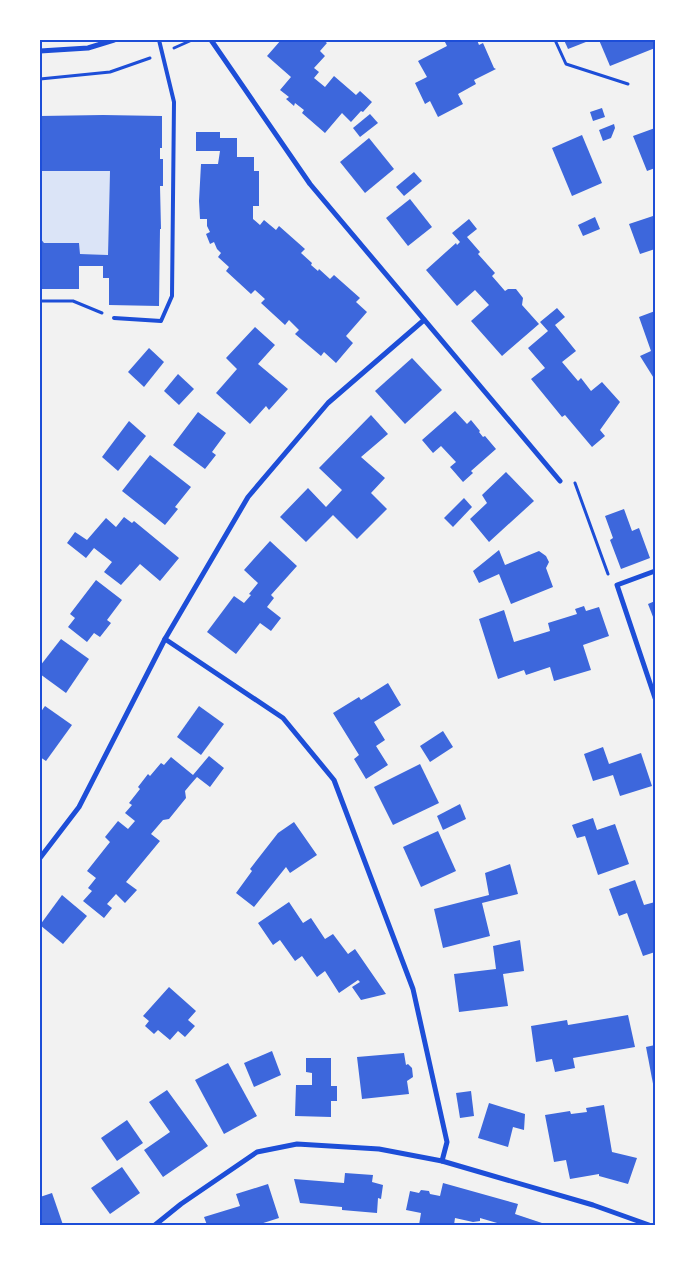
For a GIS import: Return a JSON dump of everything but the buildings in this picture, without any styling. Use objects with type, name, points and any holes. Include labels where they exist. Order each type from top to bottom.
[{"type":"street","points":[[40,51],[88,48],[114,40]]},
{"type":"street","points":[[211,40],[310,184],[560,481]]},
{"type":"street","points":[[40,858],[79,807],[165,639],[248,497],[328,403],[424,320]]},
{"type":"street","points":[[655,572],[618,585],[655,698]]},
{"type":"street","points":[[165,639],[283,718],[334,780],[413,989],[447,1142],[442,1161]]},
{"type":"street","points":[[155,1225],[181,1204],[256,1152],[297,1144],[380,1149],[442,1161],[593,1205],[649,1225]]},
{"type":"lane","points":[[114,318],[161,321],[172,296],[174,102],[159,40]]},
{"type":"path","points":[[40,79],[110,72],[192,40]]},
{"type":"path","points":[[555,40],[566,64],[628,84]]},
{"type":"path","points":[[40,301],[73,301],[114,318]]},
{"type":"path","points":[[560,481],[575,484],[610,580],[618,585]]},
{"type":"shaded area","points":[[40,171],[110,171],[108,255],[80,254],[79,243],[44,243],[40,239]]}]
